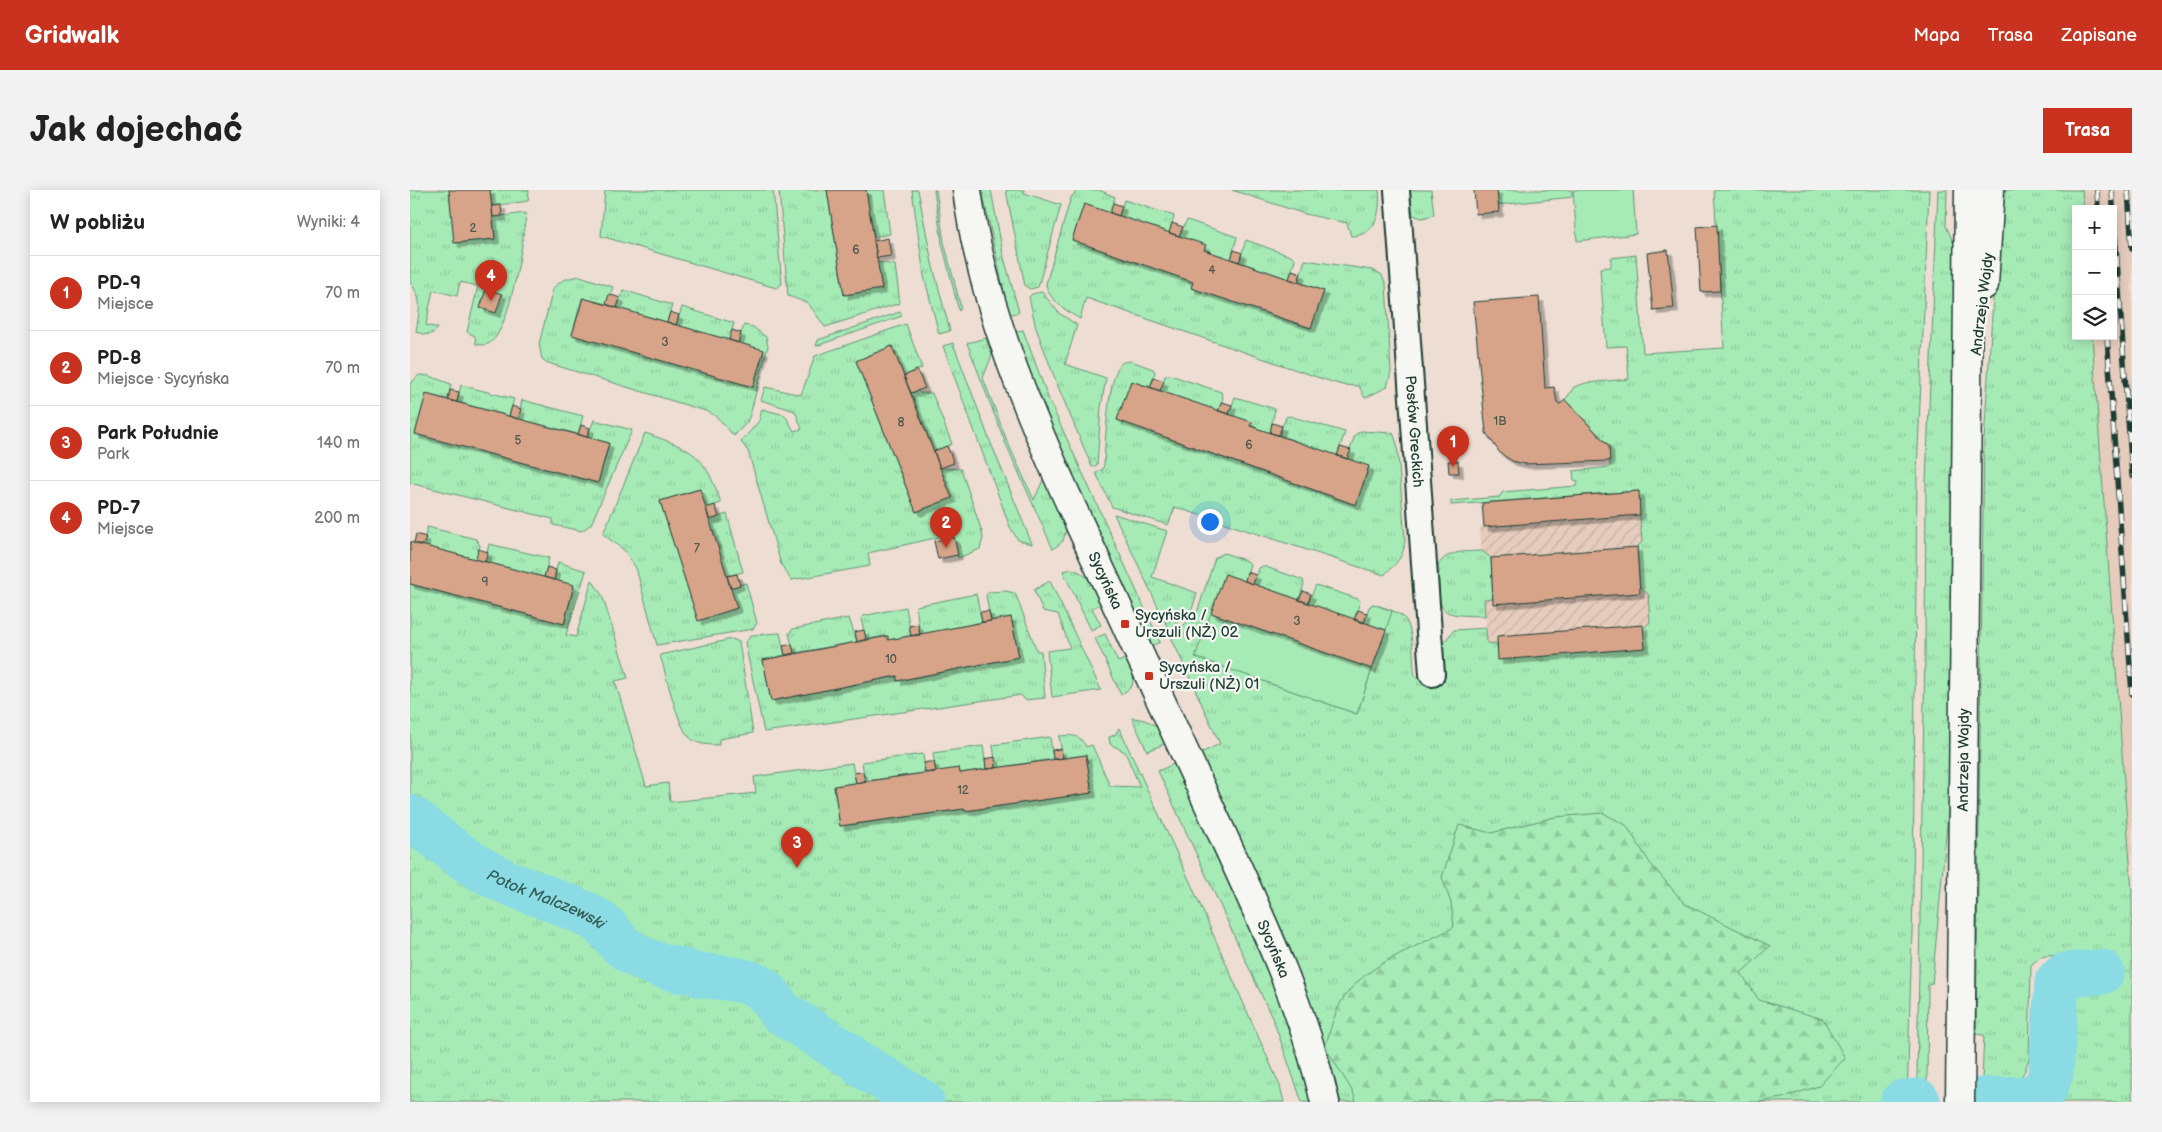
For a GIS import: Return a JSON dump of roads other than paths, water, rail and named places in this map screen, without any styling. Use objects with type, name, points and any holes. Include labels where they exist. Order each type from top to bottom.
[{"type":"main road","name":"Sycyńska","points":[[967,190],[982,271],[1018,384],[1125,624],[1268,931],[1312,1048],[1325,1102]]},
{"type":"main road","name":"Andrzeja Wajdy","points":[[1960,1102],[1969,190]]},
{"type":"main road","name":"Andrzeja Wajdy","points":[[1968,418],[1988,256],[1990,190]]},
{"type":"street","name":"Posłów Greckich","points":[[1396,190],[1405,280],[1424,591],[1432,674]]},
{"type":"waterway","name":"Potok Malczewski","points":[[410,817],[459,855],[480,868],[516,886],[569,906],[599,921],[619,943],[641,958],[684,971]]},
{"type":"waterway","name":"Potok Malczewski","points":[[1982,1100],[2031,1098],[2045,1089],[2051,1073],[2057,982],[2065,975],[2102,972]]},
{"type":"waterway","name":"Potok Malczewski","points":[[701,975],[736,979],[756,986],[765,991],[779,1011],[847,1054]]},
{"type":"waterway","name":"Potok Malczewski","points":[[863,1066],[922,1102]]},
{"type":"waterway","name":"Potok Malczewski","points":[[1903,1102],[1918,1101]]},
{"type":"railway","points":[[2097,190],[2098,205]]},
{"type":"railway","points":[[2112,190],[2132,476]]},
{"type":"railway","points":[[2128,190],[2132,249]]},
{"type":"railway","points":[[2107,340],[2132,694]]},
{"type":"place","name":"PD-7","points":[[491,301]]},
{"type":"place","name":"PD-9","points":[[1453,467]]},
{"type":"place","name":"PD-8","points":[[946,548]]},
{"type":"place","name":"Sycyńska / Urszuli (NŻ) 02","points":[[1125,624]]},
{"type":"place","name":"Sycyńska / Urszuli (NŻ) 01","points":[[1149,676]]},
{"type":"place","name":"Park Południe","points":[[797,868]]}]
